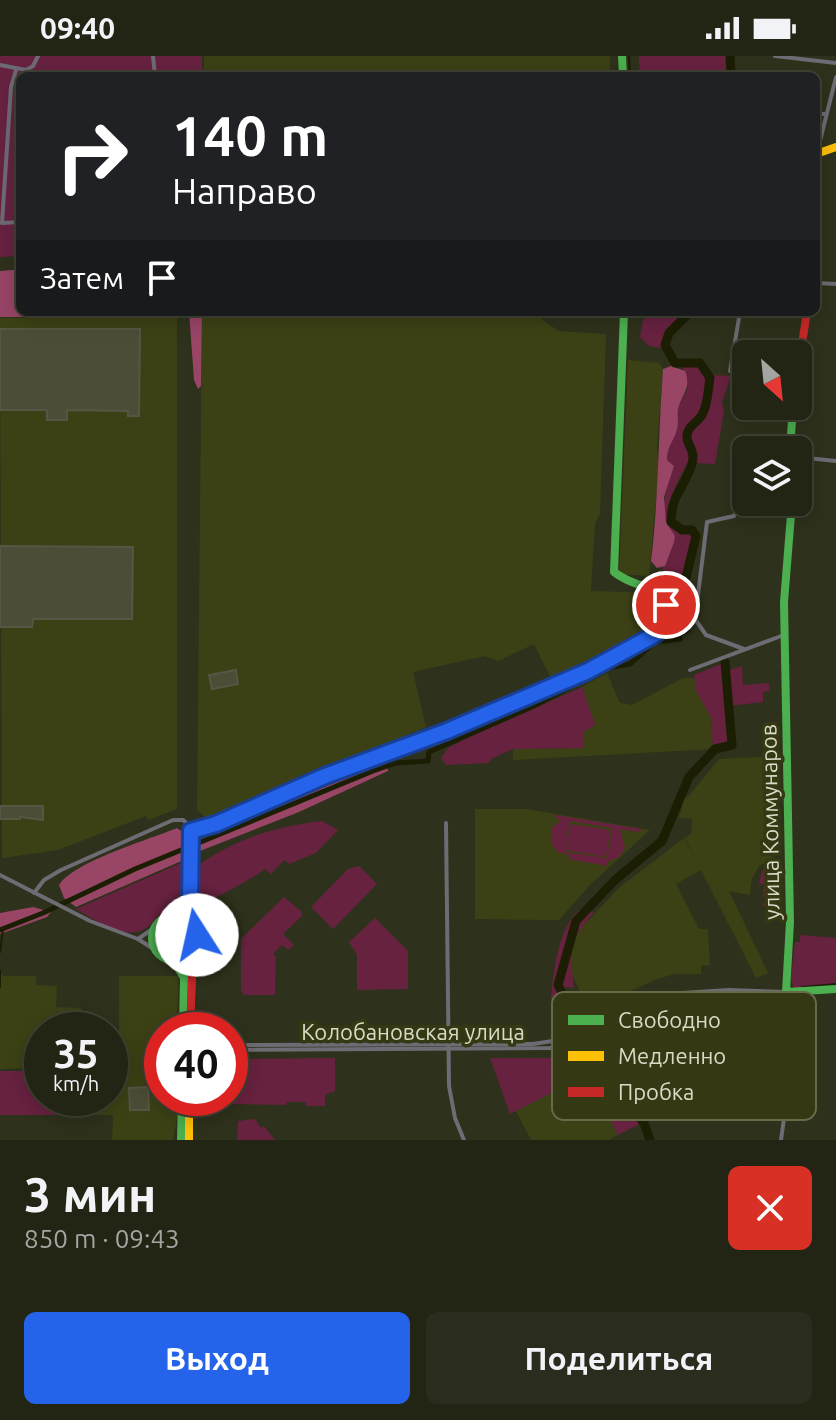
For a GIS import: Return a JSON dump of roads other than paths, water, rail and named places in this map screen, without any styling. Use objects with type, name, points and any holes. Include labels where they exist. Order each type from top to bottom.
[{"type":"street","points":[[0,65],[26,70],[33,66],[38,56]]},
{"type":"street","points":[[775,56],[836,63]]},
{"type":"street","points":[[1,223],[11,87],[16,70]]},
{"type":"street","points":[[820,138],[836,77]]},
{"type":"street","points":[[820,114],[826,114]]},
{"type":"street","points":[[191,831],[216,824],[325,776],[493,711],[611,660],[661,629],[666,605],[661,592],[651,586],[623,581],[614,572],[624,316]]},
{"type":"street","points":[[730,371],[739,316]]},
{"type":"street","points":[[803,340],[806,316]]},
{"type":"street","points":[[812,459],[836,461]]},
{"type":"street","points":[[734,516],[711,519],[705,528],[696,624],[700,630],[744,649]]},
{"type":"street","name":"улица Коммунаров","points":[[786,992],[790,930],[784,635],[791,516]]},
{"type":"street","points":[[690,670],[784,635]]},
{"type":"street","points":[[34,893],[44,880],[61,870],[173,820],[186,822],[191,831],[190,902],[197,939],[193,952],[191,1012]]},
{"type":"street","points":[[446,823],[447,1047],[450,1099],[464,1140]]},
{"type":"street","points":[[0,875],[70,911],[138,939],[165,959],[174,961],[193,952]]},
{"type":"street","points":[[176,915],[190,902]]},
{"type":"street","points":[[138,939],[163,918],[184,917],[194,926]]},
{"type":"street","points":[[154,928],[152,941],[155,950]]},
{"type":"street","points":[[174,961],[184,978],[183,1012]]},
{"type":"street","name":"Колобановская улица","points":[[690,992],[836,989]]},
{"type":"street","name":"Колобановская улица","points":[[248,1048],[447,1047],[552,1041]]},
{"type":"street","points":[[181,1140],[182,1116]]},
{"type":"street","points":[[189,1116],[189,1140]]},
{"type":"street","name":"улица Коммунаров","points":[[781,1140],[784,1120]]},
{"type":"waterway","points":[[629,56],[630,72]]},
{"type":"waterway","points":[[730,56],[731,72]]},
{"type":"waterway","points":[[686,316],[669,333],[665,345],[675,363],[700,363],[710,378],[704,411],[688,432],[692,464],[676,498],[671,522],[682,530],[692,530],[696,536],[679,606],[680,627],[686,629]]},
{"type":"waterway","points":[[0,930],[135,869],[373,771],[396,763],[428,761],[429,752],[536,705],[606,668],[630,664],[655,642],[680,639],[680,627]]},
{"type":"waterway","points":[[562,992],[558,985],[576,921],[615,880],[662,841],[689,777],[715,749],[732,745],[725,662]]},
{"type":"waterway","points":[[0,952],[3,929]]},
{"type":"waterway","points":[[0,970],[0,987]]},
{"type":"waterway","points":[[802,987],[836,984]]},
{"type":"waterway","points":[[641,1120],[650,1140]]}]
